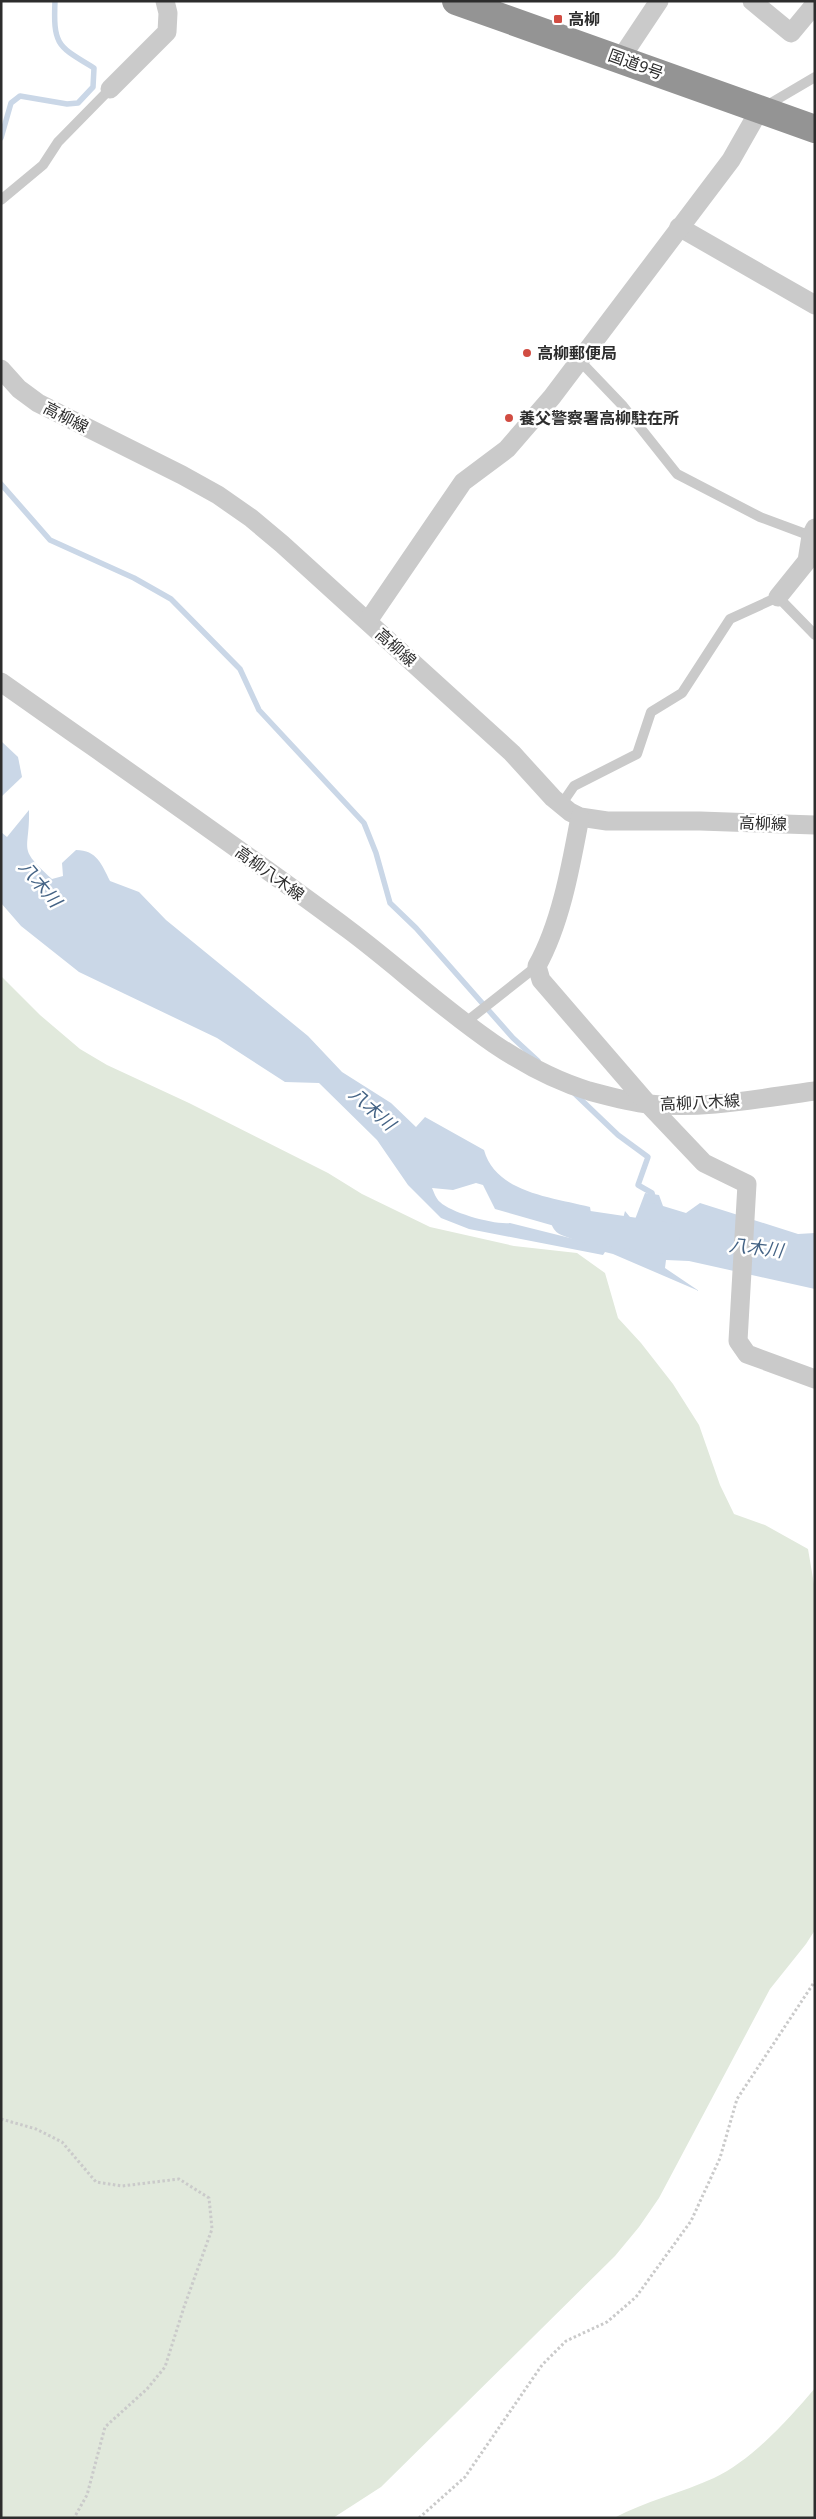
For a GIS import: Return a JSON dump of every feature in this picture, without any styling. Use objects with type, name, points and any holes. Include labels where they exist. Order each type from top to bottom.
[{"type":"highway","name":"国道9号","points":[[456,1],[621,58],[815,129]]},
{"type":"street","points":[[110,89],[167,32],[168,13],[165,1]]},
{"type":"street","points":[[621,58],[659,1]]},
{"type":"street","points":[[752,1],[791,33],[815,4]]},
{"type":"street","points":[[368,622],[463,482],[507,449],[579,360],[731,160],[760,109]]},
{"type":"street","points":[[679,227],[815,304]]},
{"type":"street","name":"高柳線","points":[[1,369],[15,386],[38,402],[166,466],[234,506],[282,544],[512,753],[561,806],[580,817],[624,822],[700,821],[815,826]]},
{"type":"street","points":[[778,597],[807,561],[813,532]]},
{"type":"street","name":"高柳八木線","points":[[1,682],[473,1017],[536,1070],[586,1090],[648,1104],[715,1103],[815,1092]]},
{"type":"street","points":[[580,817],[571,868],[546,951],[537,966],[541,980],[648,1104],[704,1162],[747,1184],[738,1341],[747,1354],[815,1379]]},
{"type":"lane","points":[[760,109],[815,77]]},
{"type":"lane","points":[[1,200],[43,165],[58,142],[110,89]]},
{"type":"lane","points":[[579,360],[623,406],[677,474],[760,517],[813,532]]},
{"type":"lane","points":[[561,806],[574,786],[637,754],[651,712],[682,693],[730,619],[778,597],[815,635]]},
{"type":"lane","points":[[473,1017],[492,1004],[537,966]]},
{"type":"path","points":[[420,2518],[465,2476],[542,2365],[566,2341],[607,2322],[636,2297],[690,2221],[720,2158],[737,2099],[815,1982]]},
{"type":"path","points":[[1,2119],[36,2129],[62,2142],[96,2182],[122,2186],[179,2179],[209,2198],[212,2230],[165,2367],[147,2389],[105,2427],[87,2495],[74,2518]]},
{"type":"shaded area","points":[[1,976],[40,1015],[80,1049],[107,1065],[189,1103],[328,1173],[362,1194],[430,1227],[514,1246],[577,1253],[605,1273],[618,1318],[641,1343],[673,1384],[699,1425],[720,1485],[734,1514],[765,1525],[808,1549],[815,1590],[815,1930],[770,1989],[659,2198],[639,2227],[615,2256],[381,2487],[333,2518],[1,2518]]},
{"type":"shaded area","points":[[815,2388],[815,2518],[614,2518],[728,2471],[769,2438]]},
{"type":"water","points":[[1,741],[18,757],[22,777],[1,797]]},
{"type":"water","points":[[29,810],[27,848],[29,854],[52,879],[63,876],[62,863],[76,850],[94,856],[101,864],[110,881],[139,892],[166,920],[308,1036],[342,1072],[391,1103],[416,1127],[425,1117],[484,1150],[490,1164],[500,1176],[513,1184],[543,1196],[590,1207],[591,1213],[606,1217],[606,1225],[611,1229],[607,1245],[616,1246],[625,1211],[634,1222],[645,1193],[659,1195],[663,1206],[686,1213],[700,1203],[798,1234],[815,1233],[815,1289],[689,1261],[666,1260],[665,1268],[699,1291],[613,1254],[605,1252],[603,1255],[469,1229],[441,1218],[408,1185],[377,1140],[319,1083],[285,1082],[217,1038],[79,972],[21,926],[1,903],[1,832],[7,837]],"holes":[[[476,1183],[483,1185],[495,1209],[586,1235],[586,1242],[510,1223],[494,1222],[463,1214],[440,1202],[432,1188],[453,1190]]]},
{"type":"waterway","points":[[1,138],[11,103],[20,96],[67,104],[78,103],[93,87],[94,68],[72,55],[60,43],[55,27],[55,1]]},
{"type":"waterway","points":[[1,484],[50,540],[134,578],[171,599],[240,669],[259,710],[364,823],[376,853],[390,903],[416,928],[513,1038],[538,1061]]},
{"type":"waterway","points":[[573,1092],[618,1135],[648,1157],[638,1185],[652,1193],[654,1201]]},
{"type":"waterway","name":"八木川","points":[[567,1220],[583,1226],[664,1238]]},
{"type":"place","name":"高柳","points":[[558,19]]},
{"type":"place","name":"高柳郵便局","points":[[527,353]]},
{"type":"place","name":"養父警察署高柳駐在所","points":[[509,418]]}]
